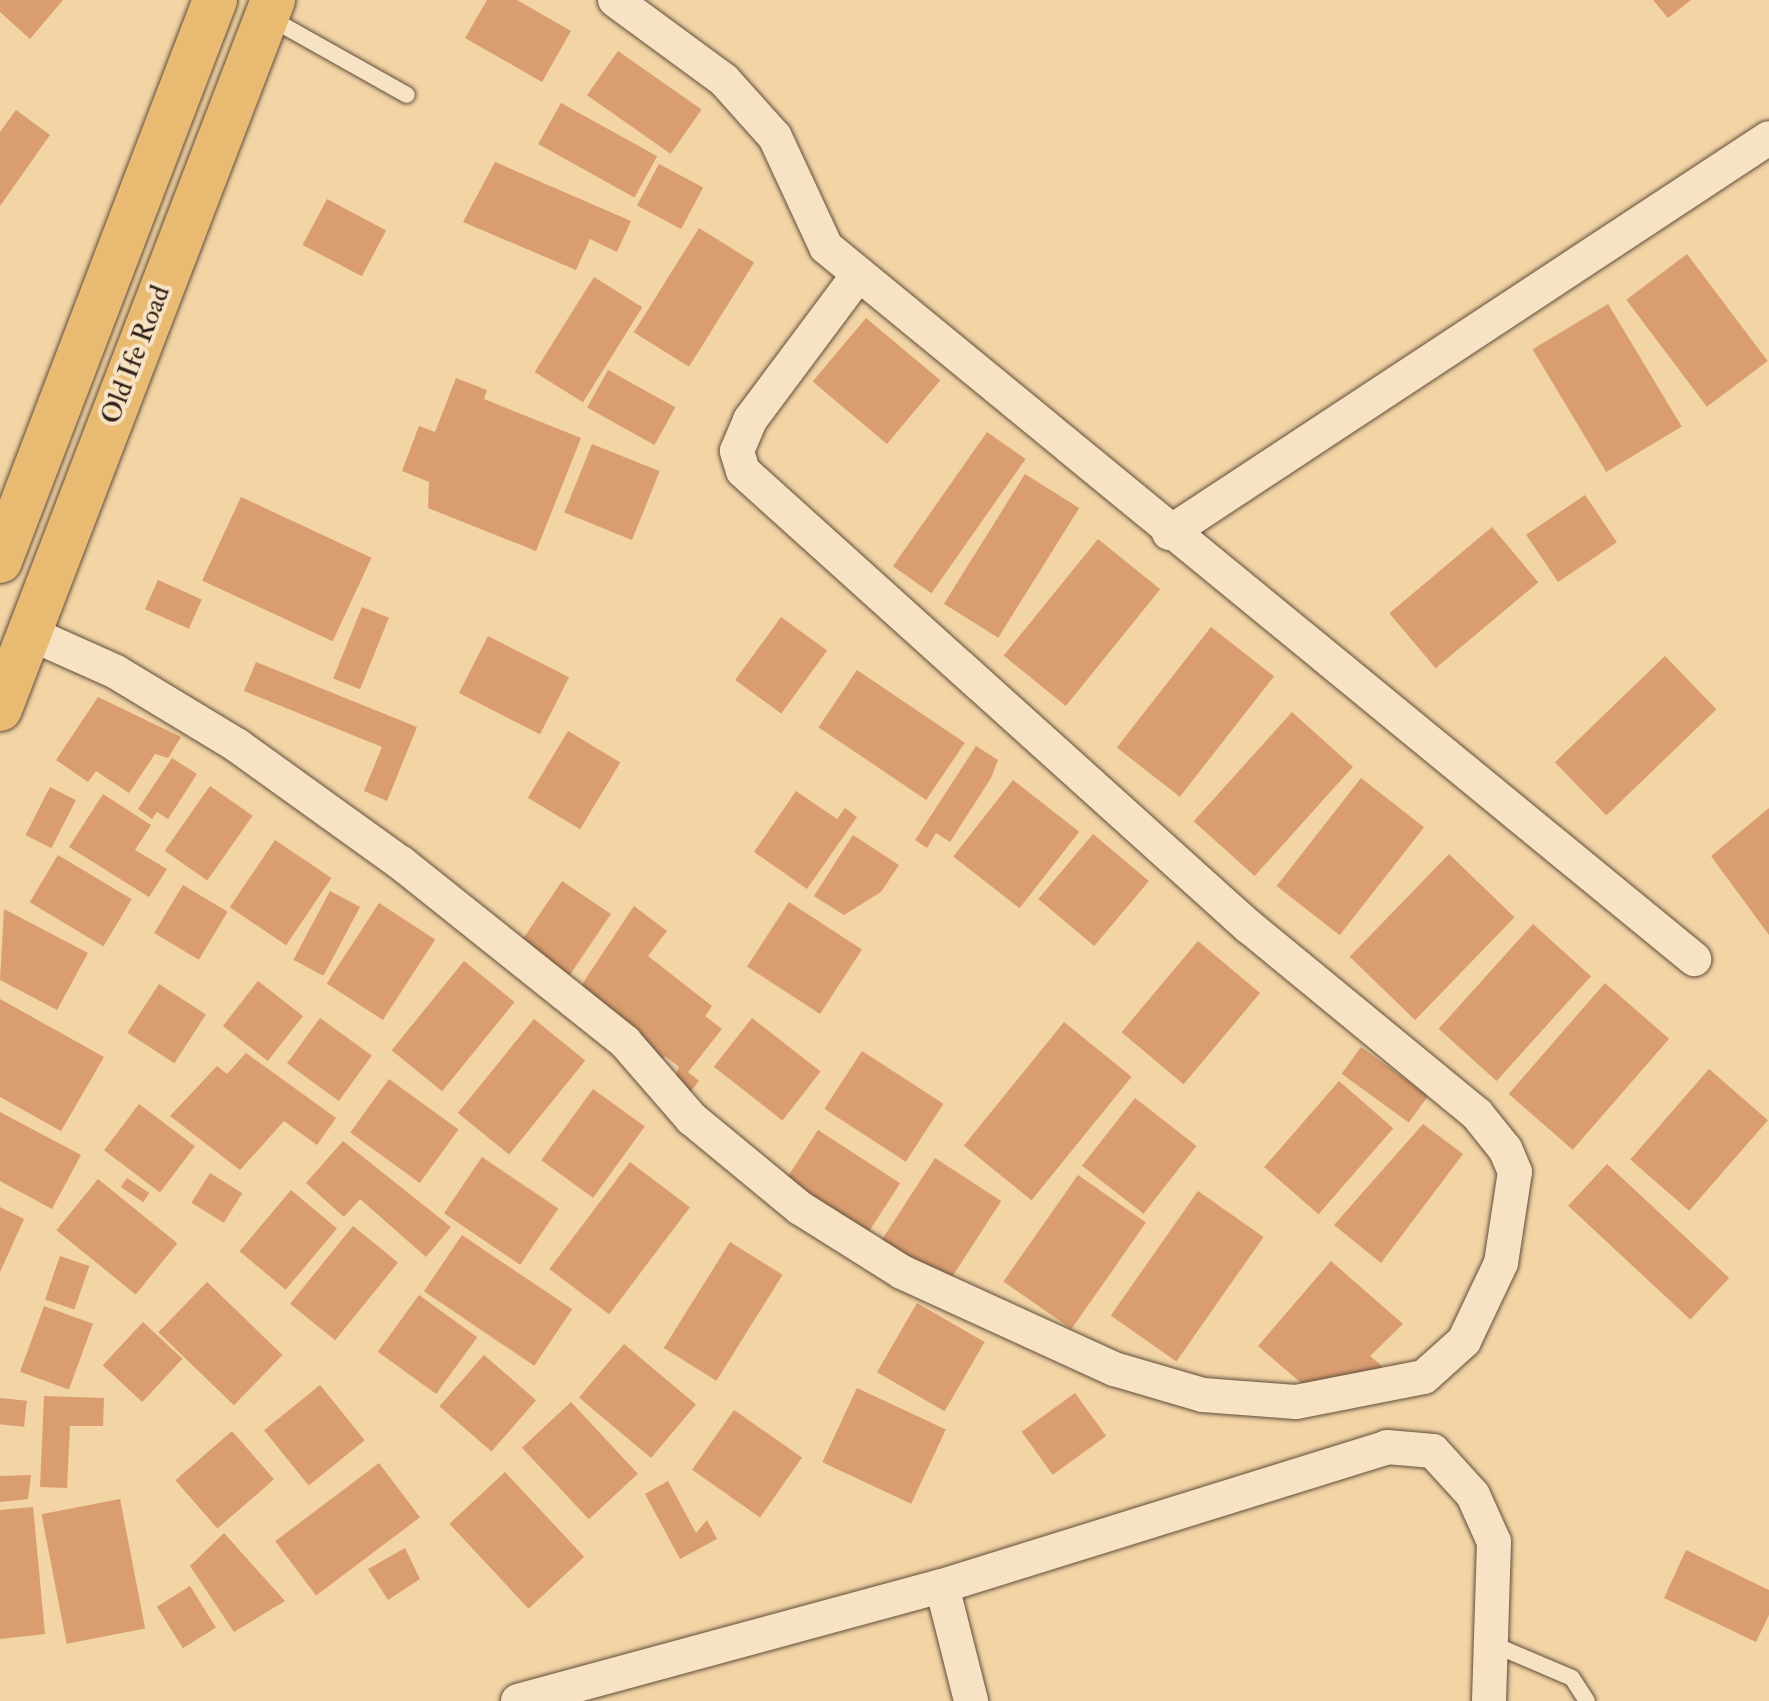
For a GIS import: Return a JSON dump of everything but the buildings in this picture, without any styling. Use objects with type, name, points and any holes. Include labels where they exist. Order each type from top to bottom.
[{"type":"main road","name":"Old Ife Road","points":[[0,561],[215,0]]},
{"type":"main road","name":"Old Ife Road","points":[[0,709],[270,8]]},
{"type":"street","points":[[615,0],[744,103],[775,137],[826,247],[1169,533],[1694,959]]},
{"type":"street","points":[[1169,533],[1769,138]]},
{"type":"street","points":[[29,633],[116,672],[238,746],[401,863],[625,1042],[692,1119],[788,1198],[902,1272],[1114,1369],[1203,1395],[1296,1402],[1424,1377],[1464,1341],[1501,1263],[1515,1172],[1505,1149],[1477,1114],[1249,927],[743,471],[737,451],[750,420],[859,274]]},
{"type":"street","points":[[518,1701],[942,1586],[1387,1447],[1433,1451],[1473,1495],[1494,1542],[1489,1701]]},
{"type":"street","points":[[942,1586],[971,1701]]},
{"type":"lane","points":[[270,8],[407,95]]},
{"type":"lane","points":[[1490,1643],[1572,1678],[1587,1701]]}]
